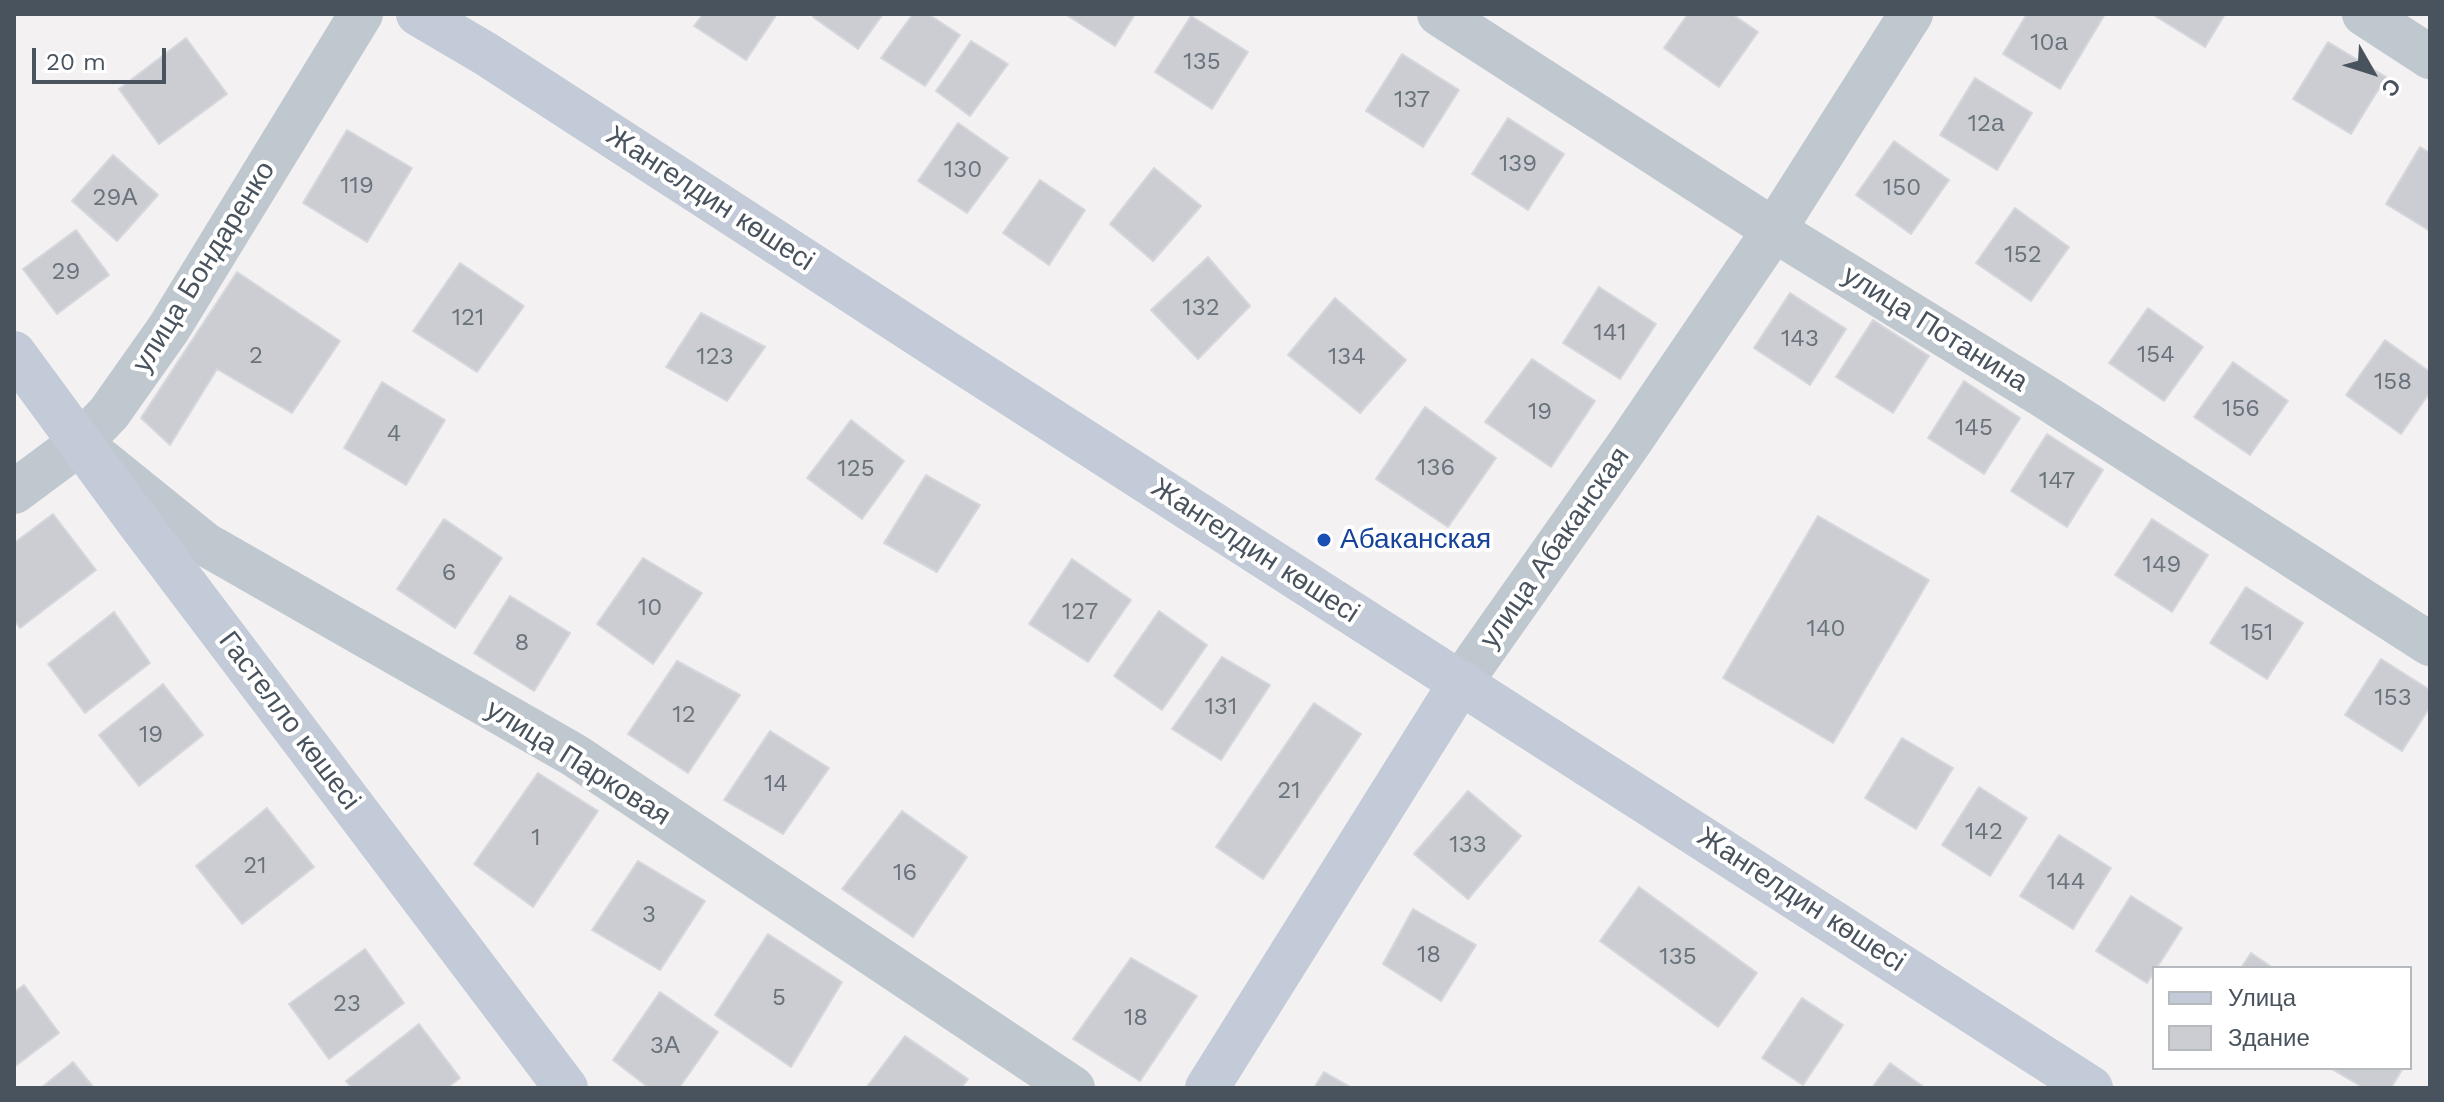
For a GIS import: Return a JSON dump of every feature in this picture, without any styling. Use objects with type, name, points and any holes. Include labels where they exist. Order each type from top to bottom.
[{"type":"main road","name":"Жангелдин көшесі","points":[[418,14],[500,62],[2091,1088]]},
{"type":"main road","name":"Гастелло көшесі","points":[[14,353],[566,1088]]},
{"type":"main road","name":"улица Абаканская","points":[[1207,1088],[1461,682]]},
{"type":"street","name":"улица Бондаренко","points":[[14,492],[80,443],[109,413],[169,328],[361,14]]},
{"type":"street","name":"улица Потанина","points":[[1439,14],[1774,230],[2042,395],[2430,644]]},
{"type":"street","name":"улица Абаканская","points":[[1461,682],[1774,230],[1911,14]]},
{"type":"street","points":[[2364,14],[2430,57]]},
{"type":"street","name":"улица Парковая","points":[[80,443],[205,544],[574,755],[1073,1088]]},
{"type":"building","points":[[703,14],[777,14],[746,60],[694,26]]},
{"type":"building","points":[[815,14],[883,14],[858,49],[813,17]]},
{"type":"building","points":[[913,14],[928,14],[960,35],[925,86],[881,58]]},
{"type":"building","points":[[1065,14],[1135,14],[1115,46]]},
{"type":"building","points":[[1688,14],[1732,14],[1758,32],[1719,87],[1664,48]]},
{"type":"building","points":[[2027,14],[2105,14],[2060,89],[2003,54]]},
{"type":"building","points":[[2152,14],[2225,14],[2205,47]]},
{"type":"building","points":[[1191,16],[1248,52],[1212,109],[1155,72]]},
{"type":"building","points":[[186,38],[227,94],[159,144],[119,89]]},
{"type":"building","points":[[971,41],[1008,64],[970,116],[936,91]]},
{"type":"building","points":[[2328,42],[2386,77],[2351,134],[2293,99]]},
{"type":"building","points":[[1402,54],[1459,90],[1423,147],[1366,111]]},
{"type":"building","points":[[1975,78],[2032,113],[1997,170],[1940,135]]},
{"type":"building","points":[[1508,118],[1564,154],[1528,210],[1472,174]]},
{"type":"building","points":[[958,123],[1008,158],[967,213],[918,181]]},
{"type":"building","points":[[347,130],[412,168],[367,242],[303,203]]},
{"type":"building","points":[[1894,141],[1949,180],[1911,234],[1856,195]]},
{"type":"building","points":[[2420,147],[2430,153],[2430,231],[2386,204]]},
{"type":"building","points":[[113,155],[158,195],[117,241],[72,201]]},
{"type":"building","points":[[1154,168],[1201,206],[1153,261],[1110,224]]},
{"type":"building","points":[[1040,180],[1085,210],[1049,265],[1003,233]]},
{"type":"building","points":[[2015,208],[2069,247],[2031,301],[1976,263]]},
{"type":"building","points":[[76,230],[109,275],[57,314],[23,269]]},
{"type":"building","points":[[1208,257],[1250,306],[1198,359],[1151,310]]},
{"type":"building","points":[[460,263],[524,306],[477,372],[413,331]]},
{"type":"building","points":[[237,272],[340,341],[292,413],[217,369],[170,445],[141,418]]},
{"type":"building","points":[[1599,287],[1656,324],[1620,379],[1563,343]]},
{"type":"building","points":[[1790,293],[1846,329],[1810,385],[1754,348]]},
{"type":"building","points":[[1335,298],[1406,360],[1360,413],[1288,355]]},
{"type":"building","points":[[2148,308],[2203,347],[2164,401],[2109,363]]},
{"type":"building","points":[[701,313],[765,347],[727,401],[666,367]]},
{"type":"building","points":[[1873,320],[1929,356],[1893,413],[1836,377]]},
{"type":"building","points":[[2385,340],[2430,372],[2430,392],[2401,434],[2346,395]]},
{"type":"building","points":[[1532,359],[1595,401],[1551,467],[1485,422]]},
{"type":"building","points":[[2233,362],[2288,401],[2250,455],[2194,417]]},
{"type":"building","points":[[1964,381],[2020,418],[1984,474],[1928,438]]},
{"type":"building","points":[[382,382],[445,420],[406,485],[344,448]]},
{"type":"building","points":[[1425,407],[1496,458],[1448,527],[1376,479]]},
{"type":"building","points":[[851,420],[904,461],[862,519],[807,478]]},
{"type":"building","points":[[2047,434],[2103,470],[2067,527],[2011,491]]},
{"type":"building","points":[[926,475],[980,505],[937,572],[884,543]]},
{"type":"building","points":[[53,514],[96,570],[20,628],[14,620],[14,543]]},
{"type":"building","points":[[1818,516],[1929,580],[1833,743],[1723,678]]},
{"type":"building","points":[[444,519],[502,558],[455,628],[397,589]]},
{"type":"building","points":[[2152,519],[2208,555],[2172,612],[2115,575]]},
{"type":"building","points":[[643,558],[702,593],[653,664],[597,624]]},
{"type":"building","points":[[1072,559],[1131,600],[1088,662],[1029,624]]},
{"type":"building","points":[[2246,587],[2303,623],[2267,679],[2210,643]]},
{"type":"building","points":[[510,596],[570,633],[534,691],[474,653]]},
{"type":"building","points":[[1159,611],[1207,645],[1162,710],[1114,676]]},
{"type":"building","points":[[114,612],[150,663],[85,713],[48,664]]},
{"type":"building","points":[[1222,657],[1270,685],[1221,760],[1172,729]]},
{"type":"building","points":[[2381,659],[2430,690],[2430,707],[2402,751],[2345,715]]},
{"type":"building","points":[[677,661],[740,695],[688,773],[628,734]]},
{"type":"building","points":[[163,684],[203,735],[139,786],[99,735]]},
{"type":"building","points":[[1314,703],[1361,734],[1263,879],[1216,847]]},
{"type":"building","points":[[770,731],[829,768],[783,834],[724,800]]},
{"type":"building","points":[[1902,738],[1953,768],[1916,829],[1865,798]]},
{"type":"building","points":[[538,773],[598,811],[533,907],[474,864]]},
{"type":"building","points":[[1979,787],[2027,818],[1990,876],[1942,845]]},
{"type":"building","points":[[1468,791],[1521,836],[1468,899],[1414,854]]},
{"type":"building","points":[[267,808],[314,867],[242,924],[196,866]]},
{"type":"building","points":[[902,811],[967,857],[913,937],[842,889]]},
{"type":"building","points":[[2059,835],[2111,868],[2073,929],[2020,896]]},
{"type":"building","points":[[638,861],[705,901],[660,970],[592,930]]},
{"type":"building","points":[[1639,887],[1757,973],[1718,1027],[1600,941]]},
{"type":"building","points":[[2131,896],[2182,928],[2158,966],[2152,966],[2152,975],[2147,983],[2096,951]]},
{"type":"building","points":[[1413,909],[1476,945],[1441,1001],[1383,964]]},
{"type":"building","points":[[768,934],[842,982],[791,1067],[715,1015]]},
{"type":"building","points":[[365,949],[404,1003],[329,1059],[289,1004]]},
{"type":"building","points":[[2251,953],[2270,966],[2242,966]]},
{"type":"building","points":[[1131,958],[1197,996],[1140,1081],[1073,1039]]},
{"type":"building","points":[[24,985],[59,1033],[14,1067],[14,992]]},
{"type":"building","points":[[660,992],[718,1032],[679,1088],[649,1088],[613,1060]]},
{"type":"building","points":[[1802,998],[1843,1025],[1803,1085],[1762,1058]]},
{"type":"building","points":[[419,1024],[460,1078],[447,1088],[352,1088],[346,1081]]},
{"type":"building","points":[[905,1036],[968,1079],[961,1088],[866,1088]]},
{"type":"building","points":[[73,1062],[94,1088],[41,1088]]},
{"type":"building","points":[[1890,1063],[1925,1088],[1872,1088]]},
{"type":"building","points":[[2333,1070],[2402,1070],[2391,1088],[2364,1088]]},
{"type":"building","points":[[1324,1072],[1352,1088],[1314,1088]]},
{"type":"place","name":"Абаканская","points":[[1324,540]]}]
